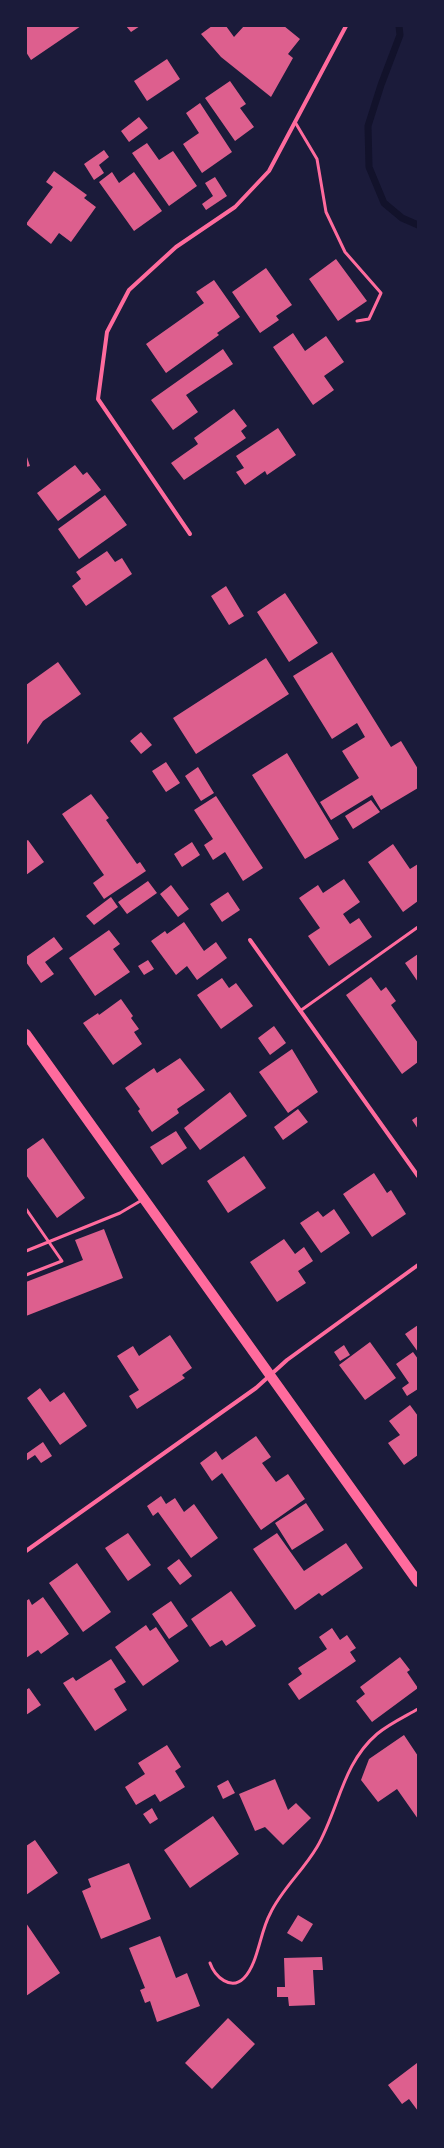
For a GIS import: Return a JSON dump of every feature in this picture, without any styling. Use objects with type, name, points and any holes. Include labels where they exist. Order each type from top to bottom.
[{"type":"main road","points":[[26,1034],[418,1582]]},
{"type":"street","points":[[190,534],[98,399],[107,332],[129,290],[176,248],[234,207],[269,171],[346,26]]},
{"type":"street","points":[[250,940],[418,1176]]},
{"type":"street","points":[[26,1551],[256,1388],[269,1375],[309,1344],[418,1265]]},
{"type":"lane","points":[[295,122],[316,159],[326,212],[345,252],[381,293],[369,319],[357,321]]},
{"type":"lane","points":[[300,1010],[418,927]]},
{"type":"lane","points":[[26,1251],[120,1213],[143,1199]]},
{"type":"lane","points":[[26,1209],[50,1241],[62,1261],[26,1275]]},
{"type":"lane","points":[[210,1963],[216,1976],[224,1981],[232,1983],[243,1979],[253,1964],[264,1926],[272,1909],[303,1868],[323,1836],[332,1818],[343,1782],[358,1754],[377,1734],[418,1709]]},
{"type":"building","points":[[26,26],[81,26],[31,60],[26,52]]},
{"type":"building","points":[[126,26],[140,26],[131,32]]},
{"type":"building","points":[[212,26],[226,26],[234,37],[244,26],[284,26],[300,39],[288,54],[293,58],[271,97],[221,57],[201,34]]},
{"type":"building","points":[[167,59],[180,79],[147,101],[134,81]]},
{"type":"building","points":[[230,81],[246,104],[240,108],[254,127],[235,141],[205,98]]},
{"type":"building","points":[[200,103],[232,152],[202,173],[183,144],[199,133],[186,113]]},
{"type":"building","points":[[139,117],[148,128],[129,142],[121,131]]},
{"type":"building","points":[[147,143],[159,160],[173,151],[197,186],[169,206],[132,153]]},
{"type":"building","points":[[104,150],[109,157],[99,165],[104,173],[94,180],[84,164]]},
{"type":"building","points":[[54,171],[87,195],[84,198],[96,207],[71,242],[59,233],[51,244],[26,224],[53,187],[46,182]]},
{"type":"building","points":[[112,172],[119,183],[134,172],[162,211],[134,231],[99,182]]},
{"type":"building","points":[[215,177],[227,196],[206,210],[202,204],[213,196],[205,183]]},
{"type":"building","points":[[336,259],[367,301],[338,321],[309,279]]},
{"type":"building","points":[[266,268],[292,305],[276,316],[279,320],[260,333],[232,292]]},
{"type":"building","points":[[214,280],[240,317],[217,333],[219,335],[166,373],[146,344],[204,303],[196,292]]},
{"type":"building","points":[[293,333],[305,351],[326,336],[344,362],[324,376],[334,390],[313,405],[273,347]]},
{"type":"building","points":[[223,349],[233,364],[186,395],[198,412],[173,430],[151,400]]},
{"type":"building","points":[[234,409],[247,426],[241,431],[246,438],[184,480],[171,463],[198,444],[194,438]]},
{"type":"building","points":[[278,428],[296,455],[267,475],[265,471],[245,485],[236,472],[244,468],[236,456]]},
{"type":"building","points":[[26,454],[30,466],[26,467]]},
{"type":"building","points":[[75,465],[83,475],[87,472],[101,490],[58,521],[37,493]]},
{"type":"building","points":[[105,495],[127,525],[79,559],[58,529]]},
{"type":"building","points":[[107,551],[115,562],[122,558],[132,574],[86,606],[72,586],[81,579],[76,572]]},
{"type":"building","points":[[226,586],[244,616],[229,625],[211,596]]},
{"type":"building","points":[[285,593],[318,643],[289,662],[257,612]]},
{"type":"building","points":[[332,652],[391,747],[401,741],[418,769],[418,788],[381,810],[372,795],[331,820],[320,802],[359,778],[342,751],[365,737],[357,723],[332,739],[293,676]]},
{"type":"building","points":[[266,658],[289,694],[196,754],[173,718]]},
{"type":"building","points":[[58,662],[81,694],[43,721],[26,746],[26,685]]},
{"type":"building","points":[[141,732],[152,745],[141,754],[130,741]]},
{"type":"building","points":[[287,753],[339,839],[305,859],[252,775]]},
{"type":"building","points":[[166,762],[180,783],[166,792],[152,771]]},
{"type":"building","points":[[198,767],[214,793],[201,801],[185,776]]},
{"type":"building","points":[[91,794],[109,818],[106,820],[137,864],[140,862],[146,871],[104,899],[93,883],[104,875],[62,814]]},
{"type":"building","points":[[216,796],[263,868],[243,881],[225,852],[213,860],[204,845],[213,839],[194,810]]},
{"type":"building","points":[[371,800],[380,812],[353,829],[345,816]]},
{"type":"building","points":[[28,840],[44,862],[26,875],[26,841]]},
{"type":"building","points":[[192,842],[200,855],[182,867],[174,854]]},
{"type":"building","points":[[393,844],[410,869],[418,864],[418,901],[403,912],[368,862]]},
{"type":"building","points":[[344,879],[360,902],[343,914],[350,924],[359,918],[372,937],[329,966],[308,936],[320,928],[299,898],[318,885],[323,893]]},
{"type":"building","points":[[148,881],[157,893],[127,914],[118,902]]},
{"type":"building","points":[[171,885],[189,909],[178,917],[160,894]]},
{"type":"building","points":[[228,892],[240,910],[222,922],[210,904]]},
{"type":"building","points":[[111,897],[118,907],[94,925],[86,916]]},
{"type":"building","points":[[184,922],[204,951],[216,942],[227,958],[197,980],[187,966],[176,975],[151,941],[165,931],[167,934]]},
{"type":"building","points":[[109,930],[120,944],[113,949],[130,972],[95,996],[69,958]]},
{"type":"building","points":[[54,937],[63,949],[45,962],[54,974],[41,983],[26,962],[26,957]]},
{"type":"building","points":[[418,954],[418,982],[405,963]]},
{"type":"building","points":[[148,960],[154,969],[144,975],[138,966]]},
{"type":"building","points":[[371,977],[381,991],[386,987],[396,1001],[391,1005],[418,1043],[418,1062],[402,1074],[346,995]]},
{"type":"building","points":[[222,978],[229,988],[236,983],[253,1006],[221,1029],[197,995]]},
{"type":"building","points":[[121,999],[133,1016],[131,1018],[139,1029],[134,1032],[142,1044],[113,1065],[83,1023],[98,1013],[99,1015]]},
{"type":"building","points":[[274,1026],[286,1043],[270,1055],[258,1038]]},
{"type":"building","points":[[292,1049],[318,1092],[288,1113],[259,1072]]},
{"type":"building","points":[[180,1058],[205,1090],[177,1109],[179,1113],[152,1132],[138,1111],[140,1109],[125,1088],[154,1068],[157,1073]]},
{"type":"building","points":[[230,1092],[247,1116],[200,1150],[184,1128]]},
{"type":"building","points":[[298,1109],[308,1122],[283,1140],[274,1127]]},
{"type":"building","points":[[418,1116],[418,1129],[412,1120]]},
{"type":"building","points":[[176,1131],[187,1148],[162,1165],[150,1147]]},
{"type":"building","points":[[43,1138],[85,1198],[57,1218],[26,1175],[26,1150]]},
{"type":"building","points":[[244,1156],[266,1188],[228,1213],[207,1181]]},
{"type":"building","points":[[374,1173],[387,1193],[391,1190],[406,1214],[372,1237],[343,1194]]},
{"type":"building","points":[[334,1209],[350,1233],[321,1253],[300,1223],[318,1211],[323,1217]]},
{"type":"building","points":[[104,1229],[123,1278],[26,1316],[26,1282],[83,1260],[75,1240]]},
{"type":"building","points":[[284,1239],[295,1254],[304,1247],[313,1261],[298,1271],[306,1283],[277,1302],[250,1262]]},
{"type":"building","points":[[418,1325],[418,1352],[405,1334]]},
{"type":"building","points":[[170,1335],[192,1368],[182,1375],[185,1378],[137,1409],[129,1396],[139,1390],[117,1356],[133,1346],[139,1356]]},
{"type":"building","points":[[370,1342],[396,1378],[365,1400],[339,1365]]},
{"type":"building","points":[[344,1345],[350,1355],[340,1361],[334,1352]]},
{"type":"building","points":[[413,1352],[418,1359],[418,1389],[407,1396],[402,1388],[409,1383],[396,1364]]},
{"type":"building","points":[[40,1388],[50,1402],[64,1392],[87,1426],[60,1445],[27,1398]]},
{"type":"building","points":[[410,1405],[418,1416],[418,1455],[404,1465],[388,1443],[400,1435],[389,1421]]},
{"type":"building","points":[[256,1436],[271,1457],[262,1463],[276,1482],[288,1474],[305,1499],[261,1530],[222,1473],[212,1481],[200,1463],[216,1451],[222,1460]]},
{"type":"building","points":[[43,1442],[52,1456],[41,1463],[35,1455],[26,1461],[26,1454]]},
{"type":"building","points":[[161,1496],[166,1504],[175,1498],[184,1512],[194,1504],[218,1538],[191,1558],[158,1512],[153,1516],[147,1506]]},
{"type":"building","points":[[306,1503],[324,1530],[292,1550],[275,1523]]},
{"type":"building","points":[[128,1533],[151,1565],[128,1581],[105,1548]]},
{"type":"building","points":[[277,1533],[304,1571],[346,1543],[363,1568],[322,1596],[319,1593],[295,1610],[253,1549]]},
{"type":"building","points":[[179,1559],[192,1576],[180,1585],[167,1568]]},
{"type":"building","points":[[77,1563],[111,1612],[83,1632],[49,1583]]},
{"type":"building","points":[[231,1591],[256,1626],[226,1646],[222,1640],[210,1647],[191,1619]]},
{"type":"building","points":[[43,1597],[69,1634],[41,1654],[38,1650],[26,1658],[26,1601],[29,1599],[32,1605]]},
{"type":"building","points":[[171,1601],[188,1626],[169,1639],[152,1614]]},
{"type":"building","points":[[146,1625],[150,1631],[156,1627],[179,1661],[143,1686],[115,1647]]},
{"type":"building","points":[[332,1628],[340,1640],[347,1635],[356,1648],[350,1652],[356,1661],[299,1700],[288,1684],[302,1674],[298,1668],[327,1649],[319,1637]]},
{"type":"building","points":[[400,1657],[410,1670],[407,1672],[418,1688],[372,1722],[356,1701],[365,1694],[360,1687]]},
{"type":"building","points":[[111,1659],[126,1682],[114,1689],[127,1710],[95,1731],[63,1683],[73,1677],[76,1681]]},
{"type":"building","points":[[29,1688],[41,1705],[26,1715],[26,1690]]},
{"type":"building","points":[[404,1735],[418,1756],[418,1819],[397,1789],[378,1802],[361,1780],[369,1759]]},
{"type":"building","points":[[167,1745],[181,1767],[175,1771],[185,1787],[160,1802],[155,1794],[136,1805],[125,1787],[145,1774],[138,1763]]},
{"type":"building","points":[[275,1779],[288,1810],[296,1803],[311,1818],[283,1845],[265,1827],[255,1831],[239,1794]]},
{"type":"building","points":[[228,1780],[235,1793],[223,1799],[217,1786]]},
{"type":"building","points":[[152,1808],[158,1819],[150,1824],[143,1814]]},
{"type":"building","points":[[213,1816],[239,1854],[190,1888],[164,1850]]},
{"type":"building","points":[[35,1840],[58,1873],[26,1895],[26,1846]]},
{"type":"building","points":[[129,1863],[151,1919],[101,1939],[82,1891],[91,1887],[88,1879]]},
{"type":"building","points":[[298,1915],[313,1924],[302,1942],[287,1933]]},
{"type":"building","points":[[26,1923],[60,1973],[26,1996]]},
{"type":"building","points":[[160,1936],[176,1978],[187,1973],[200,2006],[157,2022],[150,2001],[145,2003],[140,1990],[145,1988],[129,1948]]},
{"type":"building","points":[[322,1957],[323,1970],[313,1970],[315,2005],[289,2006],[288,1997],[277,1997],[277,1987],[285,1987],[284,1958]]},
{"type":"building","points":[[228,2018],[255,2044],[212,2089],[185,2063]]},
{"type":"building","points":[[417,2063],[418,2111],[409,2099],[402,2104],[388,2085]]},
{"type":"waterway","points":[[399,26],[400,35],[381,85],[368,126],[369,167],[384,203],[402,218],[418,225]]}]
